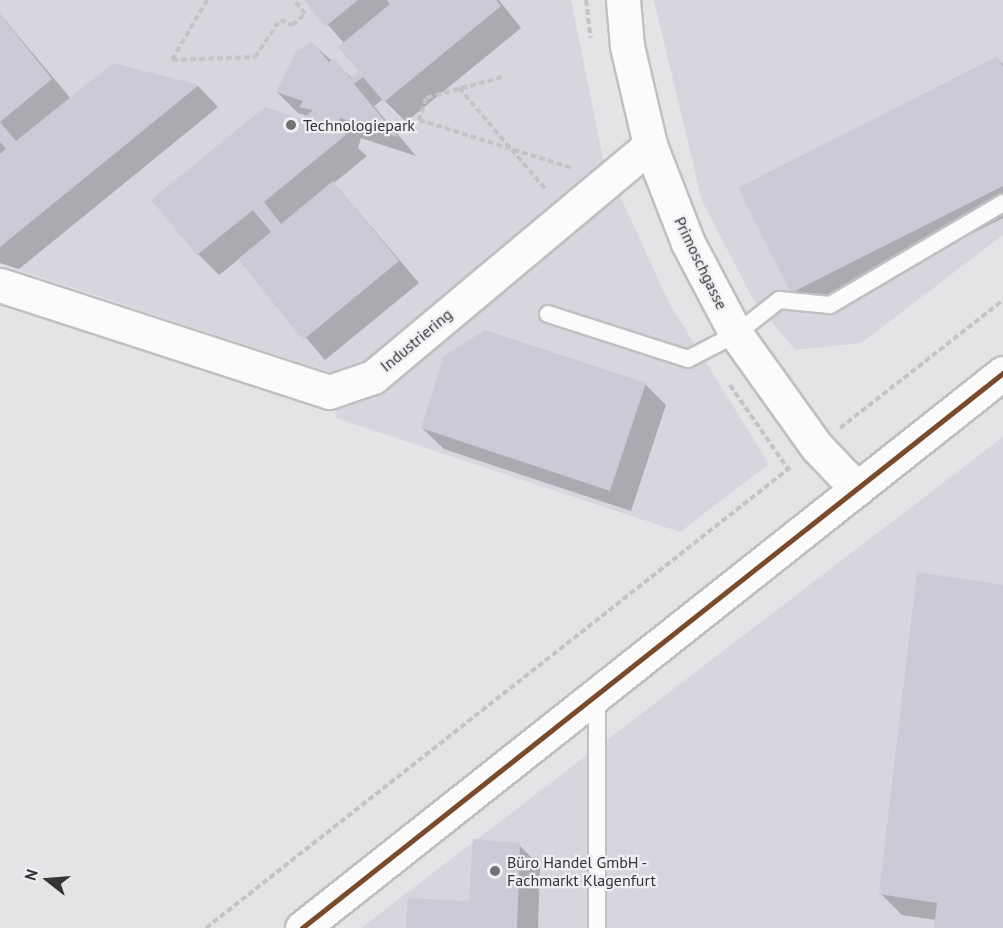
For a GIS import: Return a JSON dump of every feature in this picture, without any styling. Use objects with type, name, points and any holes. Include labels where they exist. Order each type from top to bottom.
[{"type":"street","name":"Primoschgasse","points":[[623,0],[627,46],[650,145],[688,243],[736,334],[816,447],[857,489]]},
{"type":"street","name":"Industriering","points":[[0,285],[329,392],[373,377],[650,145]]},
{"type":"street","points":[[302,928],[1003,373]]},
{"type":"lane","points":[[548,314],[688,359],[736,334],[779,300],[830,305],[1003,203]]},
{"type":"lane","points":[[597,694],[597,928]]},
{"type":"path","points":[[207,0],[172,60],[255,57],[280,20],[292,26],[305,14],[294,0]]},
{"type":"path","points":[[502,76],[426,98],[419,120],[609,180]]},
{"type":"path","points":[[459,88],[508,148],[567,214]]},
{"type":"path","points":[[206,928],[1003,300]]},
{"type":"shaded area","points":[[0,0],[571,0],[603,159],[669,303],[769,464],[680,532],[336,418],[330,372],[0,264]]},
{"type":"shaded area","points":[[654,0],[1003,0],[1003,235],[861,343],[795,350],[753,299],[702,201]]},
{"type":"shaded area","points":[[1003,437],[1003,928],[361,928]]},
{"type":"building","points":[[304,0],[358,0],[325,27]]},
{"type":"building","name":"Technologiepark","points":[[387,0],[496,0],[501,6],[384,102],[363,77],[354,84],[398,137],[340,118],[336,130],[347,134],[264,202],[281,224],[333,181],[399,261],[303,340],[238,259],[271,232],[253,210],[197,255],[151,200],[265,107],[302,119],[313,110],[299,107],[303,101],[276,92],[296,52],[311,41],[329,62],[334,58],[350,78],[359,71],[338,47],[390,4]]},
{"type":"building","points":[[0,14],[52,79],[0,122]]},
{"type":"building","points":[[998,56],[1003,67],[1003,186],[791,293],[738,188]]},
{"type":"building","points":[[113,63],[199,85],[0,247],[0,154],[6,149],[0,142],[0,122],[16,141]]},
{"type":"building","points":[[485,330],[646,383],[610,491],[421,428],[444,356]]},
{"type":"building","points":[[917,572],[1003,585],[1003,928],[934,928],[937,903],[879,894]]},
{"type":"building","name":"Büro Handel GmbH - Fachmarkt Klagenfurt","points":[[473,839],[520,843],[517,928],[406,928],[408,898],[469,901]]},
{"type":"transit line","points":[[302,928],[1003,373]]},
{"type":"place","name":"Technologiepark","points":[[291,125]]},
{"type":"place","name":"Büro Handel GmbH - Fachmarkt Klagenfurt","points":[[495,871]]}]
